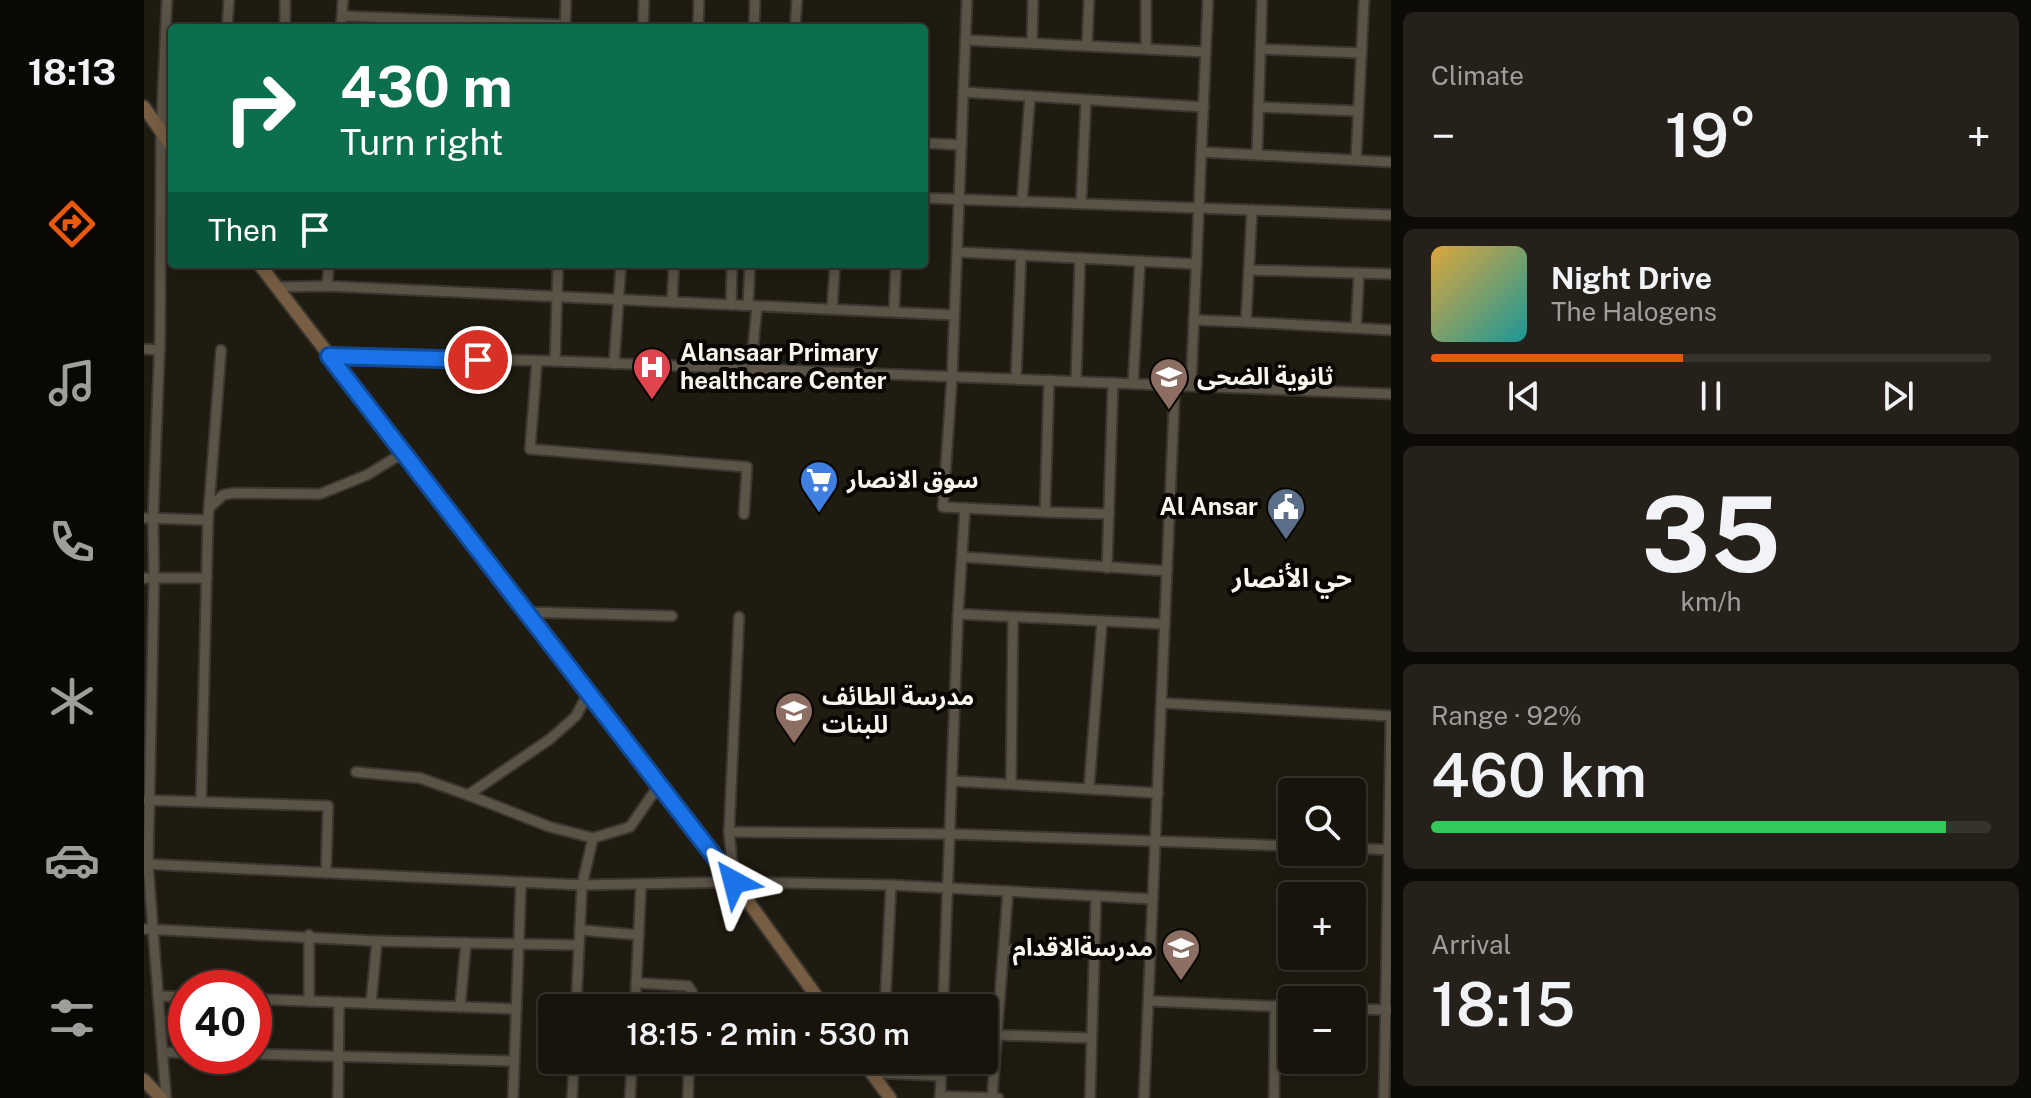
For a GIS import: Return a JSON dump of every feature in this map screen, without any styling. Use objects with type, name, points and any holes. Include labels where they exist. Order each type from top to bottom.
[{"type":"street","points":[[164,1098],[158,996],[148,930],[146,864],[148,518],[155,457],[160,350],[161,132],[167,0]]},
{"type":"street","points":[[227,24],[229,0]]},
{"type":"street","points":[[285,0],[285,24]]},
{"type":"street","points":[[342,24],[343,0]]},
{"type":"street","points":[[565,24],[566,0]]},
{"type":"street","points":[[643,24],[644,0]]},
{"type":"street","points":[[698,24],[699,0]]},
{"type":"street","points":[[754,24],[755,0]]},
{"type":"street","points":[[795,24],[797,0]]},
{"type":"street","points":[[967,0],[952,377],[943,507],[1109,514]]},
{"type":"street","points":[[1032,42],[1033,0]]},
{"type":"street","points":[[1087,45],[1089,0]]},
{"type":"street","points":[[1146,0],[1146,48]]},
{"type":"street","points":[[1191,386],[1208,0]]},
{"type":"street","points":[[1257,155],[1262,0]]},
{"type":"street","points":[[1356,160],[1364,0]]},
{"type":"street","points":[[343,16],[504,24]]},
{"type":"street","points":[[965,40],[1206,52]]},
{"type":"street","points":[[1260,49],[1361,53]]},
{"type":"street","points":[[963,92],[1204,107]]},
{"type":"street","points":[[1022,202],[1030,96]]},
{"type":"street","points":[[1081,204],[1086,100]]},
{"type":"street","points":[[144,107],[168,142]]},
{"type":"street","points":[[1258,107],[1358,111]]},
{"type":"street","points":[[928,143],[961,145]]},
{"type":"street","points":[[1202,152],[1391,162]]},
{"type":"street","points":[[928,198],[1391,215]]},
{"type":"street","points":[[1246,322],[1252,210]]},
{"type":"street","points":[[957,252],[1197,264]]},
{"type":"street","points":[[1016,379],[1021,255]]},
{"type":"street","points":[[1076,381],[1080,258]]},
{"type":"street","points":[[1133,384],[1140,261]]},
{"type":"street","points":[[262,268],[734,882],[815,994]]},
{"type":"street","points":[[327,286],[329,268]]},
{"type":"street","points":[[555,361],[558,268]]},
{"type":"street","points":[[614,364],[621,268]]},
{"type":"street","points":[[672,302],[674,268]]},
{"type":"street","points":[[731,305],[732,268]]},
{"type":"street","points":[[750,268],[751,369]]},
{"type":"street","points":[[832,309],[835,268]]},
{"type":"street","points":[[894,311],[896,268]]},
{"type":"street","points":[[1249,270],[1391,274]]},
{"type":"street","points":[[1356,328],[1359,273]]},
{"type":"street","points":[[276,287],[327,286],[954,315]]},
{"type":"street","points":[[1194,320],[1391,330]]},
{"type":"street","points":[[144,349],[160,350]]},
{"type":"street","points":[[201,801],[208,520],[221,350]]},
{"type":"street","points":[[329,356],[555,361],[1391,394]]},
{"type":"street","points":[[537,361],[530,449],[747,467],[744,514]]},
{"type":"street","points":[[1045,512],[1049,380]]},
{"type":"street","points":[[1107,568],[1113,383]]},
{"type":"street","points":[[1144,1098],[1175,385]]},
{"type":"street","points":[[209,508],[223,495],[233,493],[320,494],[367,475],[403,453]]},
{"type":"street","points":[[144,457],[155,457]]},
{"type":"street","points":[[943,994],[965,508]]},
{"type":"street","points":[[148,518],[208,520]]},
{"type":"street","points":[[963,557],[1167,571]]},
{"type":"street","points":[[149,578],[207,578]]},
{"type":"street","points":[[526,612],[672,616]]},
{"type":"street","points":[[958,614],[1165,624]]},
{"type":"street","points":[[734,882],[729,832],[739,617]]},
{"type":"street","points":[[1011,783],[1013,617]]},
{"type":"street","points":[[1089,788],[1102,621]]},
{"type":"street","points":[[468,795],[550,739],[576,716],[588,693]]},
{"type":"street","points":[[1162,703],[1391,717],[1384,1098]]},
{"type":"street","points":[[356,772],[420,778],[550,827],[593,838],[630,827],[659,785]]},
{"type":"street","points":[[953,781],[1158,793]]},
{"type":"street","points":[[147,800],[328,806],[326,873]]},
{"type":"street","points":[[729,832],[951,834],[1278,846]]},
{"type":"street","points":[[577,994],[582,885],[593,838]]},
{"type":"street","points":[[1366,849],[1389,850]]},
{"type":"street","points":[[146,864],[582,885],[734,882],[891,885],[1153,899]]},
{"type":"street","points":[[513,1098],[521,882]]},
{"type":"street","points":[[636,994],[641,885]]},
{"type":"street","points":[[886,994],[891,885]]},
{"type":"street","points":[[998,1023],[1008,891]]},
{"type":"street","points":[[1090,1098],[1096,896]]},
{"type":"street","points":[[148,930],[309,935],[377,941],[579,945]]},
{"type":"street","points":[[580,930],[639,935]]},
{"type":"street","points":[[309,935],[309,1001]]},
{"type":"street","points":[[371,1003],[377,941]]},
{"type":"street","points":[[460,1007],[466,943]]},
{"type":"street","points":[[1004,950],[1094,952]]},
{"type":"street","points":[[636,983],[685,984],[691,989],[691,994]]},
{"type":"street","points":[[158,996],[168,996]]},
{"type":"street","points":[[272,1000],[516,1009]]},
{"type":"street","points":[[1149,1001],[1278,1006]]},
{"type":"street","points":[[338,1098],[339,1002]]},
{"type":"street","points":[[1274,1098],[1275,1006]]},
{"type":"street","points":[[1366,1009],[1388,1010]]},
{"type":"street","points":[[998,1035],[1091,1038]]},
{"type":"street","points":[[163,1052],[168,1052]]},
{"type":"street","points":[[272,1054],[514,1061]]},
{"type":"street","points":[[572,1098],[573,1074]]},
{"type":"street","points":[[630,1098],[631,1074]]},
{"type":"street","points":[[688,1098],[689,1074]]},
{"type":"street","points":[[992,1098],[994,1074]]},
{"type":"street","points":[[890,1098],[878,1076],[941,1076],[940,1097],[998,1098]]},
{"type":"street","points":[[144,1080],[164,1098]]},
{"type":"place","name":"Alansaar Primary healthcare Center","points":[[652,401]]},
{"type":"place","name":"ثانوية الضحى","points":[[1169,411]]},
{"type":"place","name":"سوق الانصار","points":[[819,514]]},
{"type":"place","name":"Al Ansar","points":[[1286,541]]},
{"type":"place","name":"مدرسة الطائف للبنات","points":[[794,745]]},
{"type":"place","name":"مدرسةالاقدام","points":[[1181,982]]},
{"type":"district","name":"حي الأنصار","points":[[1292,578]]},
{"type":"route","points":[[478,360],[329,356],[734,882]]}]
